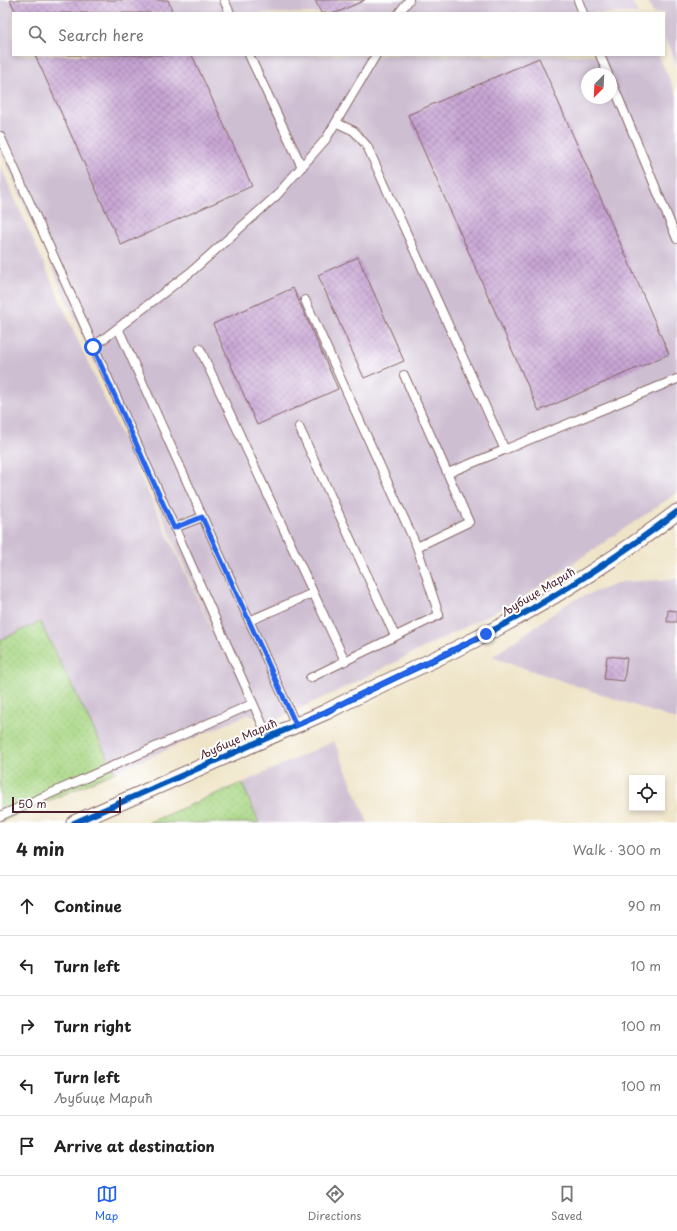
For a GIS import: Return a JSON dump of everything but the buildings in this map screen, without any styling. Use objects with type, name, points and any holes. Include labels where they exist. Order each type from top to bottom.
[{"type":"street","name":"Љубице Марић","points":[[76,823],[326,712],[456,649],[548,599],[605,563],[677,512]]},
{"type":"lane","points":[[224,0],[230,12]]},
{"type":"lane","points":[[400,12],[409,0]]},
{"type":"lane","points":[[578,0],[583,12]]},
{"type":"lane","points":[[249,56],[302,167]]},
{"type":"lane","points":[[93,347],[192,271],[276,196],[326,139],[375,56]]},
{"type":"lane","points":[[600,56],[605,68]]},
{"type":"lane","points":[[617,94],[677,238]]},
{"type":"lane","points":[[337,122],[354,131],[367,146],[505,450]]},
{"type":"lane","points":[[0,136],[268,737]]},
{"type":"lane","points":[[305,300],[417,547],[439,615],[310,678]]},
{"type":"lane","points":[[118,328],[296,725]]},
{"type":"lane","points":[[200,350],[345,661]]},
{"type":"lane","points":[[404,375],[469,522],[417,547]]},
{"type":"lane","points":[[448,472],[677,379]]},
{"type":"lane","points":[[299,427],[395,636]]},
{"type":"lane","points":[[174,528],[202,517]]},
{"type":"lane","points":[[250,621],[313,593]]},
{"type":"lane","points":[[0,816],[252,704]]},
{"type":"shaded area","points":[[0,0],[631,0],[637,12],[12,12],[12,56],[658,56],[677,95],[677,493],[522,598],[352,684],[267,724],[249,714],[115,772],[40,622],[0,640],[0,165],[87,361],[232,674],[0,149]]},
{"type":"shaded area","points":[[647,0],[677,0],[677,66],[665,39],[665,12],[653,12]]},
{"type":"shaded area","points":[[677,579],[677,720],[492,657],[571,601],[622,582]]},
{"type":"shaded area","points":[[334,741],[368,823],[259,823],[242,783]]},
{"type":"green space","points":[[40,622],[115,772],[0,822],[0,640]]},
{"type":"green space","points":[[242,783],[259,823],[147,823]]},
{"type":"cycle path","points":[[74,823],[326,712],[486,634],[536,607],[608,562],[677,512]]},
{"type":"route","points":[[93,347],[174,528],[202,517],[296,725],[326,712],[486,634]]}]
